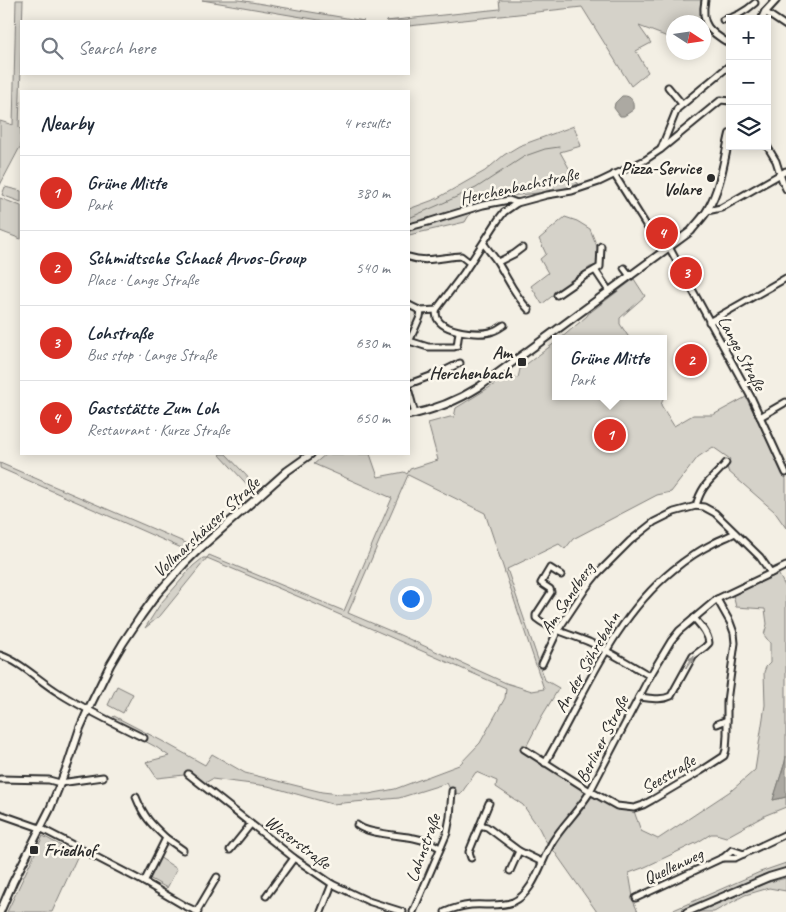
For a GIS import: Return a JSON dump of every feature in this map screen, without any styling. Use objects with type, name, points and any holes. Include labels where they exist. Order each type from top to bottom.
[{"type":"main road","points":[[765,15],[776,0]]},
{"type":"main road","points":[[412,414],[449,404],[479,387],[691,231],[708,210],[719,181],[726,150]]},
{"type":"main road","name":"Vollmarshäuser Straße","points":[[0,912],[3,899],[50,809],[88,710],[123,643],[141,616],[168,582],[207,541],[288,471],[310,455]]},
{"type":"main road","points":[[687,912],[769,877],[786,872]]},
{"type":"street","points":[[705,0],[703,11],[708,28],[726,42]]},
{"type":"street","points":[[723,20],[734,17],[757,2]]},
{"type":"street","points":[[771,19],[786,26]]},
{"type":"street","points":[[660,150],[677,108],[726,69]]},
{"type":"street","points":[[668,87],[682,104]]},
{"type":"street","name":"Herchenbachstraße","points":[[410,226],[483,205],[509,200],[517,203],[572,191],[599,182],[645,160],[721,100],[726,101]]},
{"type":"street","points":[[769,150],[776,161],[786,189]]},
{"type":"street","points":[[708,210],[721,208],[786,171]]},
{"type":"street","points":[[614,174],[663,252]]},
{"type":"street","points":[[504,325],[494,331],[459,332],[437,319],[436,310],[484,244],[488,234],[504,212],[517,203]]},
{"type":"street","points":[[484,244],[498,262],[517,296],[529,310]]},
{"type":"street","points":[[557,295],[600,267],[601,246]]},
{"type":"street","name":"Lange Straße","points":[[669,247],[745,386],[786,473]]},
{"type":"street","points":[[498,262],[522,248]]},
{"type":"street","points":[[410,256],[429,260],[460,256],[470,263]]},
{"type":"street","points":[[624,268],[630,276]]},
{"type":"street","points":[[595,270],[609,291]]},
{"type":"street","points":[[709,322],[786,278]]},
{"type":"street","points":[[410,306],[421,311],[436,310]]},
{"type":"street","points":[[410,340],[420,318],[421,311]]},
{"type":"street","points":[[410,342],[428,348],[454,347],[457,346],[459,332]]},
{"type":"street","points":[[410,384],[460,363]]},
{"type":"street","points":[[410,399],[412,414]]},
{"type":"street","points":[[760,417],[786,402]]},
{"type":"street","points":[[726,463],[704,485],[696,506],[704,507],[715,513],[760,557],[771,573]]},
{"type":"street","name":"Am Sandberg","points":[[542,664],[558,630],[586,588],[611,559],[654,522],[674,512],[696,506]]},
{"type":"street","name":"An der Söhrebahn","points":[[546,763],[606,650],[637,606],[652,588],[674,569],[714,543],[735,533]]},
{"type":"street","name":"Berliner Straße","points":[[445,912],[457,907],[514,902],[526,892],[552,842],[579,809],[590,791],[670,641],[717,599],[786,566]]},
{"type":"street","points":[[561,575],[550,568],[541,583],[552,592],[536,615],[536,618],[558,630],[606,650],[650,676]]},
{"type":"street","name":"Seestraße","points":[[590,791],[617,806],[634,808],[643,805],[724,756],[735,644],[730,622],[717,599]]},
{"type":"street","points":[[639,697],[668,698],[693,656],[709,643],[709,637],[694,618]]},
{"type":"street","points":[[0,655],[9,658],[45,684],[88,710],[144,738]]},
{"type":"street","points":[[717,724],[727,720]]},
{"type":"street","points":[[524,749],[590,791]]},
{"type":"street","name":"Weserstraße","points":[[188,774],[294,858],[332,884],[368,901],[403,912]]},
{"type":"street","points":[[0,779],[49,780],[60,783],[103,777]]},
{"type":"street","name":"Lahnstraße","points":[[413,912],[446,833],[450,817],[452,792]]},
{"type":"street","points":[[136,798],[142,812],[150,823],[182,850]]},
{"type":"street","points":[[471,858],[469,852],[489,803]]},
{"type":"street","points":[[0,814],[40,828],[198,912],[217,877]]},
{"type":"street","points":[[230,850],[252,824]]},
{"type":"street","points":[[357,825],[371,831],[416,838],[430,842],[440,848]]},
{"type":"street","points":[[480,825],[487,827],[519,850],[542,862]]},
{"type":"street","name":"Quellenweg","points":[[636,898],[722,858],[734,858],[786,834]]},
{"type":"street","points":[[144,882],[166,838]]},
{"type":"street","points":[[510,871],[519,850]]},
{"type":"street","points":[[266,896],[294,858]]},
{"type":"street","points":[[321,912],[332,884]]},
{"type":"street","points":[[182,912],[185,906]]},
{"type":"shaded area","points":[[16,0],[23,0],[22,20],[20,20],[20,147],[0,185],[0,121],[13,125]]},
{"type":"shaded area","points":[[202,0],[239,0],[358,20],[319,20]]},
{"type":"shaded area","points":[[499,0],[701,0],[700,15],[666,15],[666,36],[639,26],[651,43],[636,51],[648,72],[631,86],[582,7],[410,26],[410,20],[396,20],[500,9]]},
{"type":"shaded area","points":[[622,96],[632,100],[633,110],[624,116],[620,116],[614,108],[615,103]]},
{"type":"shaded area","points":[[574,126],[581,146],[560,152],[578,184],[556,191],[510,196],[474,207],[465,222],[410,235],[410,209],[436,199],[485,171],[504,155],[519,146]]},
{"type":"shaded area","points":[[5,187],[20,191],[20,202],[2,195]]},
{"type":"shaded area","points":[[0,198],[20,206],[20,239],[0,231]]},
{"type":"shaded area","points":[[565,217],[577,221],[590,229],[598,249],[597,265],[590,267],[542,304],[531,286],[548,273],[540,259],[546,254],[539,239]]},
{"type":"shaded area","points":[[634,279],[645,296],[620,318],[620,324],[627,335],[565,335],[588,314]]},
{"type":"shaded area","points":[[552,345],[552,400],[663,400],[661,405],[674,426],[693,415],[713,415],[746,397],[786,479],[786,528],[774,511],[728,471],[727,464],[730,459],[713,447],[698,457],[671,492],[657,495],[573,539],[565,549],[559,544],[507,569],[545,680],[559,688],[524,751],[595,796],[620,809],[634,811],[641,831],[658,839],[732,790],[755,770],[765,705],[764,672],[770,663],[770,643],[764,635],[767,624],[765,609],[736,607],[733,595],[778,573],[786,588],[786,756],[773,800],[786,797],[786,807],[766,815],[726,837],[711,834],[698,842],[629,873],[634,903],[638,912],[597,912],[545,840],[523,805],[496,787],[497,781],[476,772],[460,795],[451,791],[447,783],[399,798],[332,804],[268,786],[212,779],[205,783],[193,774],[157,778],[146,762],[169,756],[109,722],[114,716],[205,765],[212,754],[245,773],[322,792],[369,794],[395,789],[459,765],[480,743],[505,698],[506,688],[207,558],[209,555],[344,611],[392,498],[314,464],[325,455],[370,455],[378,477],[404,472],[407,474],[410,469],[438,460],[428,423],[454,417],[456,408],[508,376],[518,378],[520,369]],"holes":[[[408,475],[485,513],[544,689],[532,691],[506,683],[348,613]]]},
{"type":"shaded area","points":[[220,455],[227,455],[258,488],[254,492]]},
{"type":"shaded area","points":[[0,463],[193,546],[186,550],[0,468]]},
{"type":"shaded area","points":[[203,558],[207,558],[160,616],[145,628],[161,603],[193,566]]},
{"type":"shaded area","points":[[117,686],[133,694],[123,713],[108,705]]},
{"type":"shaded area","points":[[786,756],[786,797],[773,800],[785,762]]},
{"type":"shaded area","points":[[43,836],[78,855],[52,912],[7,912]]},
{"type":"shaded area","points":[[159,857],[177,869],[167,888],[149,878]]},
{"type":"shaded area","points":[[786,863],[786,868],[762,876],[678,912],[669,912],[760,872]]},
{"type":"shaded area","points":[[786,878],[786,891],[769,888],[745,895],[714,912],[698,912],[765,883]]},
{"type":"waterway","points":[[410,218],[476,188],[525,156],[545,149],[559,147]]},
{"type":"place","name":"Pizza-Service Volare","points":[[711,178]]},
{"type":"place","name":"Gaststätte Zum Loh","points":[[662,233]]},
{"type":"place","name":"Lohstraße","points":[[686,273]]},
{"type":"place","name":"Schmidtsche Schack Arvos-Group","points":[[691,360]]},
{"type":"place","name":"Am Herchenbach","points":[[522,362]]},
{"type":"place","name":"Grüne Mitte","points":[[610,435]]},
{"type":"place","name":"Friedhof","points":[[34,850]]}]
